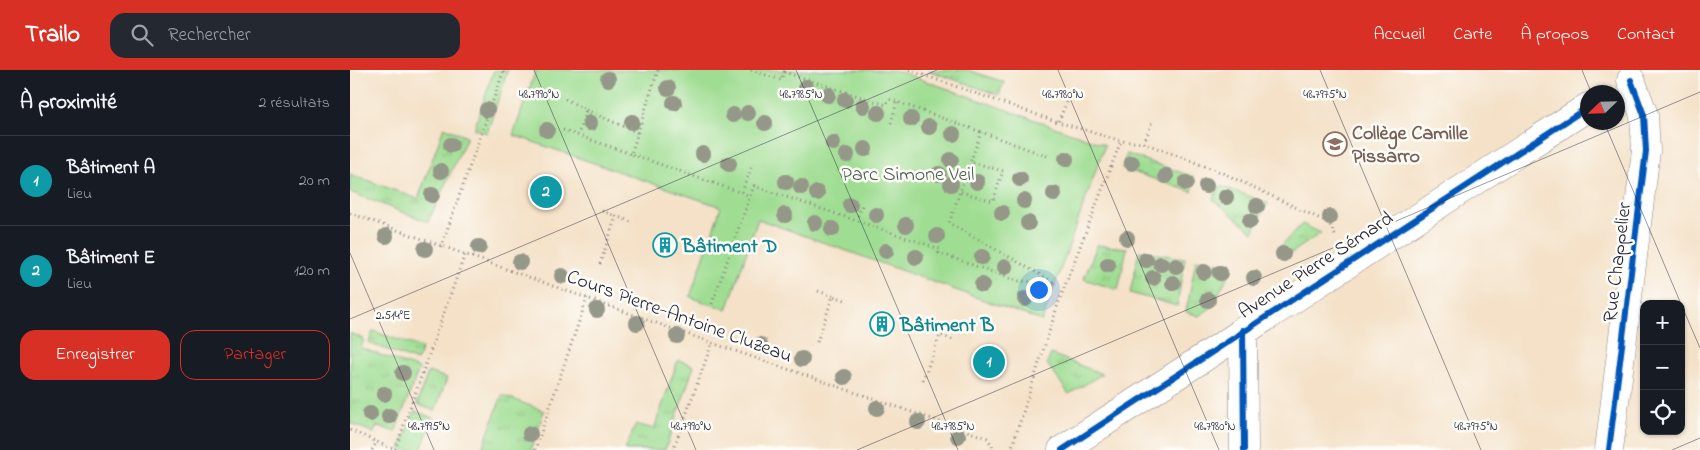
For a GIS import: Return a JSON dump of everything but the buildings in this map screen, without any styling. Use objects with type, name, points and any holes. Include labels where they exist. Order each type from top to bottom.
[{"type":"street","name":"Rue Chappelier","points":[[1609,450],[1646,151],[1644,115],[1629,81]]},
{"type":"street","name":"Avenue Pierre Sémard","points":[[1062,450],[1243,330],[1580,112]]},
{"type":"street","points":[[1243,330],[1244,450]]},
{"type":"path","points":[[441,247],[504,70]]},
{"type":"path","points":[[631,154],[658,70]]},
{"type":"path","points":[[752,70],[781,80],[784,72],[886,105],[889,99],[1048,156]]},
{"type":"path","points":[[909,70],[1058,122],[1120,140],[1144,142],[1223,173],[1329,223],[1348,262]]},
{"type":"path","points":[[565,99],[638,133]]},
{"type":"path","points":[[891,123],[897,102]]},
{"type":"path","points":[[1058,122],[1067,102]]},
{"type":"path","points":[[578,135],[586,110]]},
{"type":"path","points":[[1144,142],[1152,122]]},
{"type":"path","points":[[563,130],[750,196]]},
{"type":"path","points":[[712,304],[754,186],[940,249],[939,253],[1018,281],[1055,283],[949,224],[981,132]]},
{"type":"path","points":[[1011,450],[1059,300],[1120,140]]},
{"type":"path","points":[[961,192],[993,201],[1003,171],[971,162]]},
{"type":"path","points":[[742,192],[753,164]]},
{"type":"path","points":[[858,216],[864,203]]},
{"type":"path","points":[[602,211],[631,222]]},
{"type":"path","points":[[600,264],[616,216]]},
{"type":"path","points":[[350,430],[396,450],[465,254]]},
{"type":"path","points":[[818,291],[848,301]]},
{"type":"path","points":[[817,342],[833,296]]},
{"type":"path","points":[[535,450],[587,298]]},
{"type":"path","points":[[922,380],[940,335],[954,340]]},
{"type":"path","points":[[673,450],[712,343]]},
{"type":"path","points":[[372,450],[377,442]]},
{"type":"green space","points":[[494,70],[508,70],[487,133],[474,129]]},
{"type":"green space","name":"Parc Simone Veil","points":[[536,70],[895,70],[1105,145],[1042,321],[758,219],[727,310],[690,297],[721,207],[513,135]]},
{"type":"green space","points":[[927,70],[968,70],[1004,82],[999,95]]},
{"type":"green space","points":[[444,127],[467,137],[428,222],[350,192],[350,174],[418,199]]},
{"type":"green space","points":[[1127,154],[1194,177],[1192,192],[1122,168]]},
{"type":"green space","points":[[1220,186],[1268,203],[1253,232],[1213,199]]},
{"type":"green space","points":[[1302,224],[1321,233],[1284,258],[1277,250]]},
{"type":"green space","points":[[1097,245],[1127,248],[1118,290],[1084,279]]},
{"type":"green space","points":[[1139,251],[1185,258],[1177,306],[1130,293]]},
{"type":"green space","points":[[1196,260],[1233,265],[1212,307],[1199,316],[1186,312]]},
{"type":"green space","points":[[373,331],[422,348],[417,361],[369,343]]},
{"type":"green space","points":[[350,333],[364,339],[361,348],[419,369],[395,432],[377,426],[374,433],[350,423]]},
{"type":"green space","points":[[1051,354],[1102,374],[1069,394],[1047,364]]},
{"type":"green space","points":[[678,360],[694,366],[665,450],[625,450],[636,424],[654,429]]},
{"type":"green space","points":[[428,372],[447,378],[435,411],[417,404]]},
{"type":"green space","points":[[502,395],[544,411],[531,450],[482,450]]},
{"type":"green space","points":[[415,411],[433,418],[421,450],[402,450],[400,449]]},
{"type":"cycle path","points":[[1609,450],[1646,151],[1644,115],[1631,80]]},
{"type":"cycle path","points":[[1062,450],[1580,112]]},
{"type":"cycle path","points":[[1243,330],[1244,450]]},
{"type":"place","name":"Collège Camille Pissarro","points":[[1335,144]]},
{"type":"place","name":"Bâtiment E","points":[[546,192]]},
{"type":"place","name":"Bâtiment D","points":[[665,245]]},
{"type":"place","name":"Bâtiment B","points":[[882,324]]},
{"type":"place","name":"Bâtiment A","points":[[989,362]]}]
